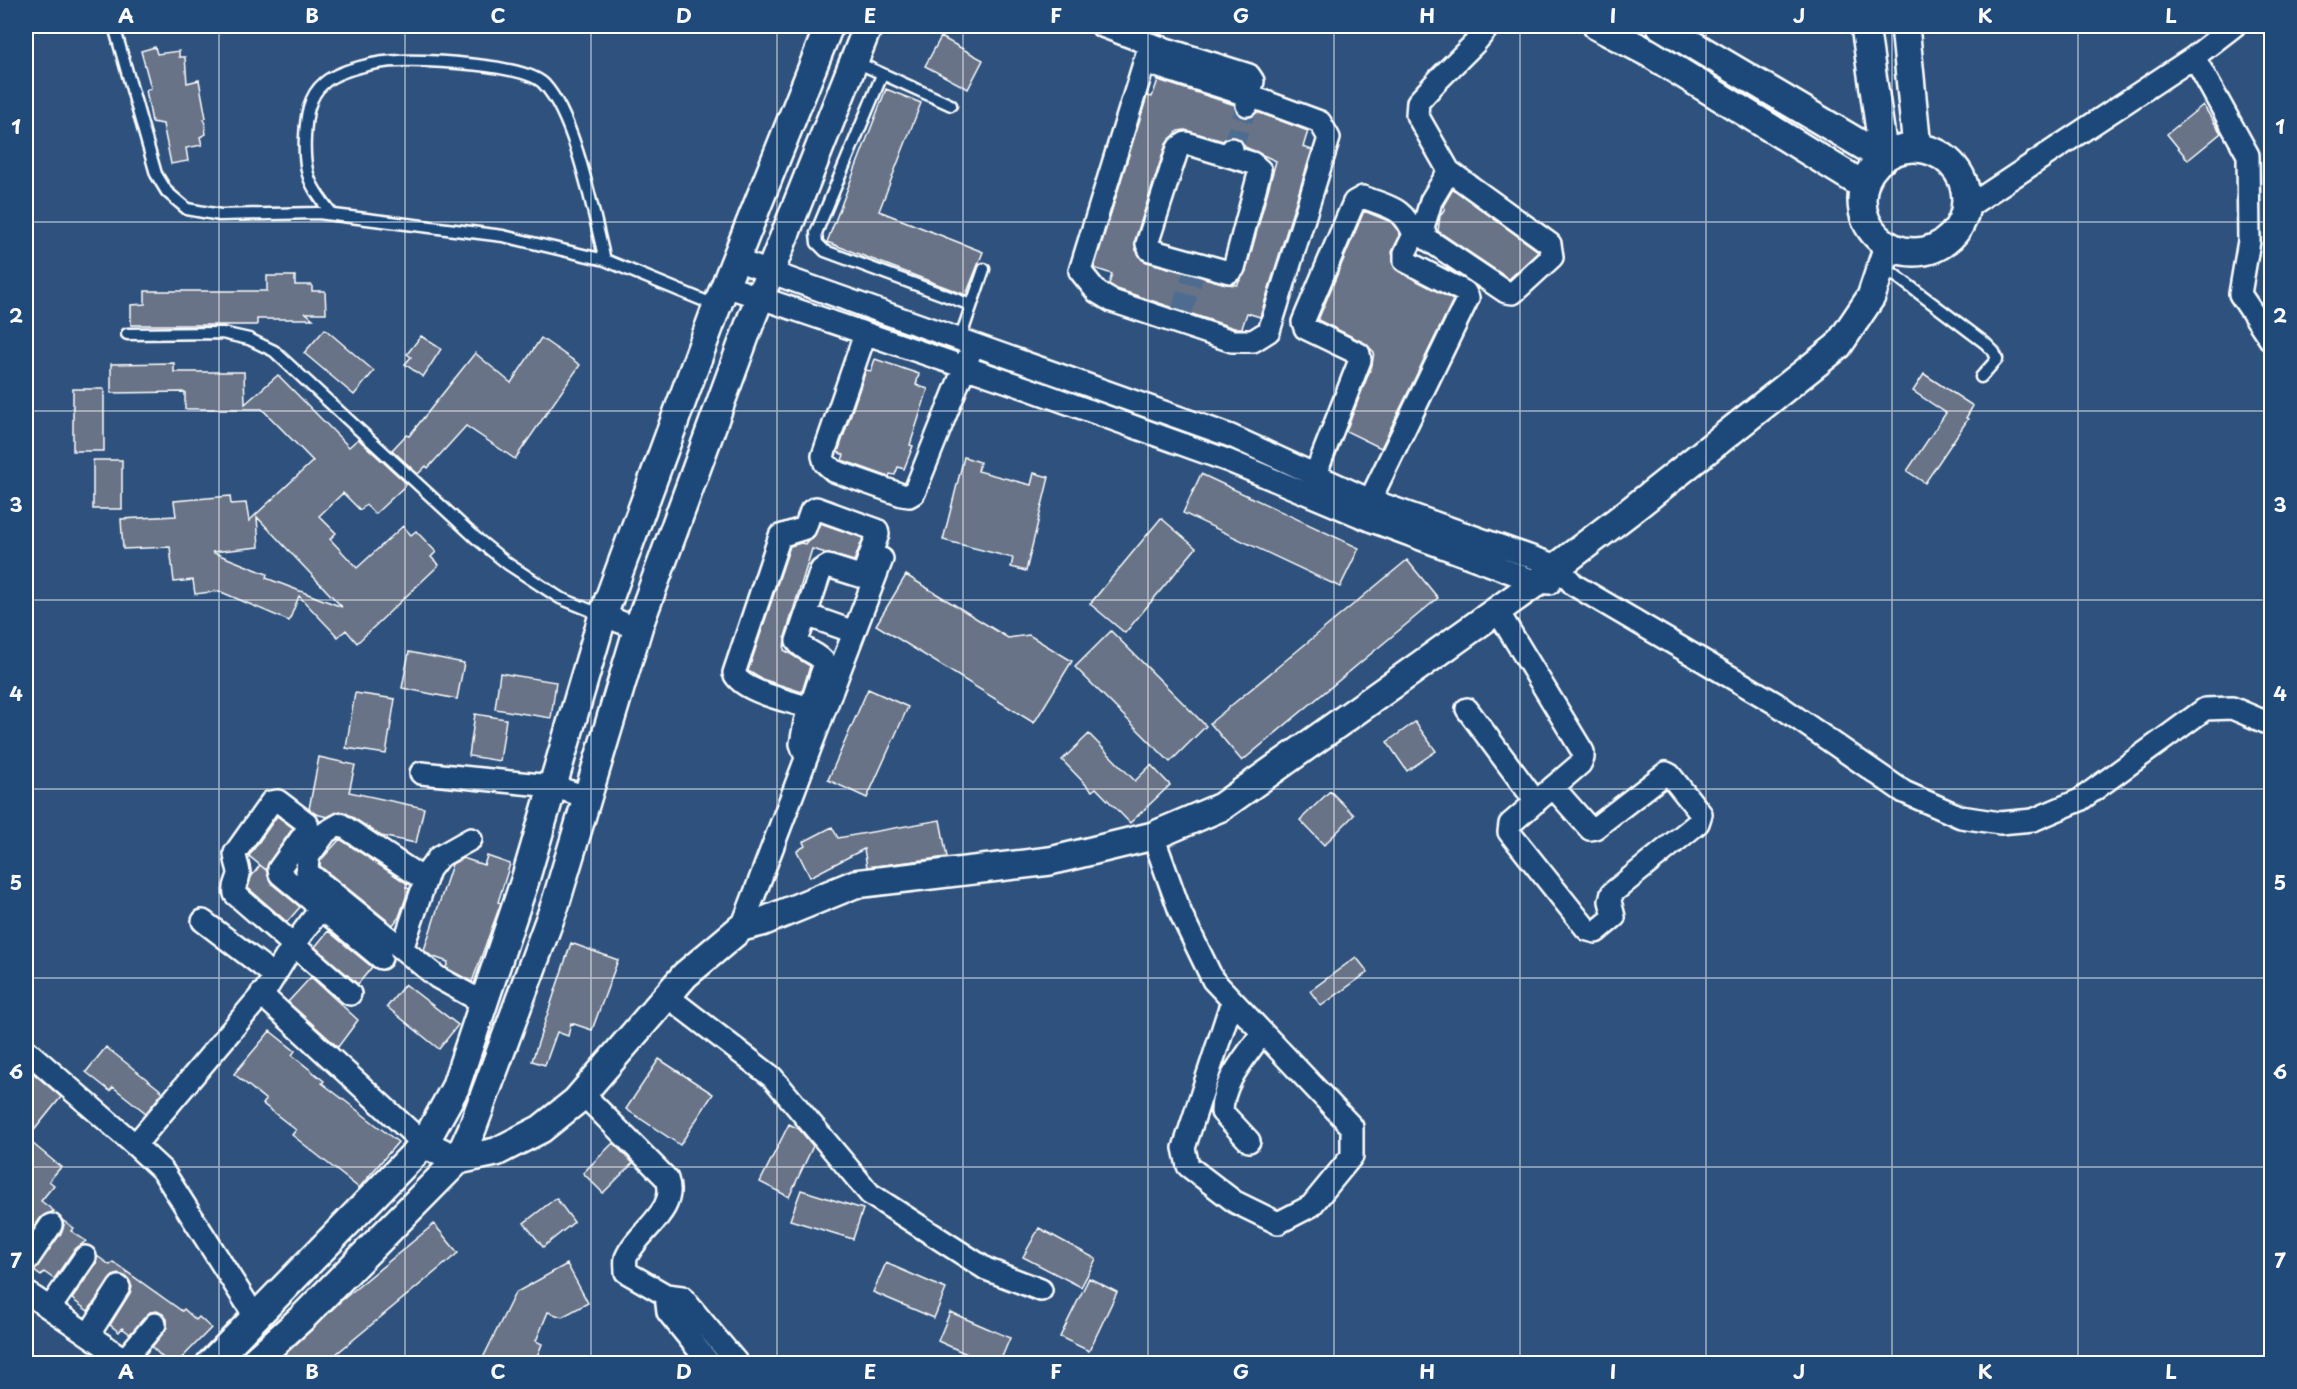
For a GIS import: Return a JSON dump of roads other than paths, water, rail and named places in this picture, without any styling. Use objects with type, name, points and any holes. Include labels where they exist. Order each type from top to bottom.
[{"type":"street","points":[[226,1358],[256,1317],[424,1144],[455,1088],[525,879],[603,615],[722,296],[829,26]]},
{"type":"street","points":[[251,1364],[302,1318],[458,1160],[555,905],[638,629],[760,298],[868,26]]},
{"type":"street","points":[[1102,26],[1147,53],[1249,75],[1253,81],[1248,100],[1320,122],[1329,138],[1269,331],[1253,340],[1232,341],[1179,318],[1112,301],[1097,292],[1080,271],[1147,53]]},
{"type":"street","points":[[1449,171],[1431,201],[1423,228],[1427,239],[1506,292],[1514,292],[1552,257],[1550,244],[1449,171],[1417,115],[1418,102],[1475,44],[1489,26]]},
{"type":"street","points":[[1597,26],[1649,53],[1863,185]]},
{"type":"street","points":[[1661,26],[1884,158]]},
{"type":"street","points":[[1865,26],[1884,158]]},
{"type":"street","points":[[1905,26],[1917,148]]},
{"type":"street","points":[[1966,208],[2194,57],[2234,26]]},
{"type":"street","points":[[2194,57],[2248,155],[2249,241],[2240,294],[2271,342]]},
{"type":"street","points":[[815,61],[851,67]]},
{"type":"street","points":[[1186,143],[1231,152],[1260,170],[1234,268],[1229,272],[1196,266],[1150,250],[1147,244],[1178,148],[1186,143]]},
{"type":"street","points":[[261,994],[424,1144],[458,1160],[496,1152],[541,1129],[582,1093],[685,975],[742,927],[762,922],[855,884],[1050,861],[1153,836],[1221,807],[1497,610],[1556,578],[1629,512],[1838,346],[1871,297],[1885,256],[1865,220],[1861,203],[1863,185],[1871,170],[1884,158],[1900,150],[1917,148],[1934,152],[1949,162],[1959,175],[1965,191],[1966,208],[1961,224],[1951,238],[1937,247],[1921,252],[1904,252],[1885,256]]},
{"type":"street","points":[[1312,485],[1360,360],[1359,354],[1305,328],[1303,322],[1354,202],[1363,197],[1402,213],[1409,221],[1414,235],[1405,254],[1405,261],[1465,292],[1468,298],[1370,500]]},
{"type":"street","points":[[736,260],[1232,436],[1372,521],[1556,578]]},
{"type":"street","points":[[722,296],[760,298],[1229,461],[1370,500],[1556,578],[1775,703],[1904,792],[1961,818],[2000,823],[2033,820],[2080,800],[2205,709],[2232,708],[2265,722],[2271,722]]},
{"type":"street","points":[[865,334],[823,456],[825,463],[834,471],[909,496],[914,493],[965,368],[967,342]]},
{"type":"street","points":[[806,758],[801,744],[825,663],[821,657],[801,647],[797,641],[820,570],[828,566],[860,576],[864,572],[878,534],[876,530],[816,508],[811,511],[805,528],[780,536],[734,673],[737,679],[747,687],[810,708]]},
{"type":"street","points":[[742,927],[883,556]]},
{"type":"street","points":[[1497,610],[1583,752],[1580,764],[1553,787],[1536,802],[1510,824],[1509,832],[1585,927],[1596,932],[1614,917],[1610,901],[1612,892],[1698,824],[1701,818],[1698,809],[1666,773],[1593,829],[1588,828],[1553,787]]},
{"type":"street","points":[[603,615],[638,629]]},
{"type":"street","points":[[806,615],[854,632]]},
{"type":"street","points":[[1467,709],[1536,802]]},
{"type":"street","points":[[422,773],[552,786],[587,797]]},
{"type":"street","points":[[350,994],[235,894],[234,889],[239,873],[235,853],[271,802],[278,801],[307,823],[308,829],[279,869],[280,874],[381,958]]},
{"type":"street","points":[[425,880],[340,824],[326,832],[308,857],[307,872],[437,977],[484,1003]]},
{"type":"street","points":[[1153,836],[1181,914],[1213,980],[1352,1128],[1352,1156],[1311,1206],[1278,1223],[1235,1202],[1188,1166],[1184,1148],[1232,1001]]},
{"type":"street","points":[[402,949],[429,870],[439,856],[471,839]]},
{"type":"street","points":[[135,1146],[261,994],[321,908]]},
{"type":"street","points":[[203,921],[274,975]]},
{"type":"street","points":[[667,996],[772,1077],[870,1194],[986,1269],[1041,1290]]},
{"type":"street","points":[[1249,1141],[1222,1112],[1222,1101],[1227,1085],[1262,1033]]},
{"type":"street","points":[[472,1037],[502,1048]]},
{"type":"street","points":[[26,1050],[163,1171],[256,1317]]},
{"type":"street","points":[[582,1093],[668,1179],[672,1190],[668,1203],[626,1259],[626,1272],[666,1295],[682,1298],[738,1364]]},
{"type":"street","points":[[26,1262],[51,1225]]},
{"type":"street","points":[[50,1308],[86,1257]]},
{"type":"street","points":[[89,1334],[119,1287]]},
{"type":"street","points":[[26,1292],[128,1361],[155,1324]]},
{"type":"street","points":[[666,1295],[668,1312],[710,1364]]},
{"type":"lane","points":[[114,26],[156,174],[167,192],[187,209],[220,215],[318,213],[503,236],[605,260],[722,296]]},
{"type":"lane","points":[[333,215],[317,196],[305,171],[305,123],[314,93],[325,81],[354,68],[396,60],[465,64],[522,72],[543,82],[557,100],[575,144],[605,260]]},
{"type":"lane","points":[[851,67],[882,75],[951,105]]},
{"type":"lane","points":[[882,75],[816,233],[817,243],[825,251],[971,305]]},
{"type":"lane","points":[[1885,256],[1989,347],[1996,359],[1981,377]]},
{"type":"lane","points":[[967,342],[971,305],[984,269]]},
{"type":"lane","points":[[127,334],[222,333],[249,339],[274,351],[476,538],[508,564],[560,598],[603,615]]},
{"type":"tunnel","points":[[1232,149],[1247,105]]},
{"type":"tunnel","points":[[1181,314],[1195,268]]}]
